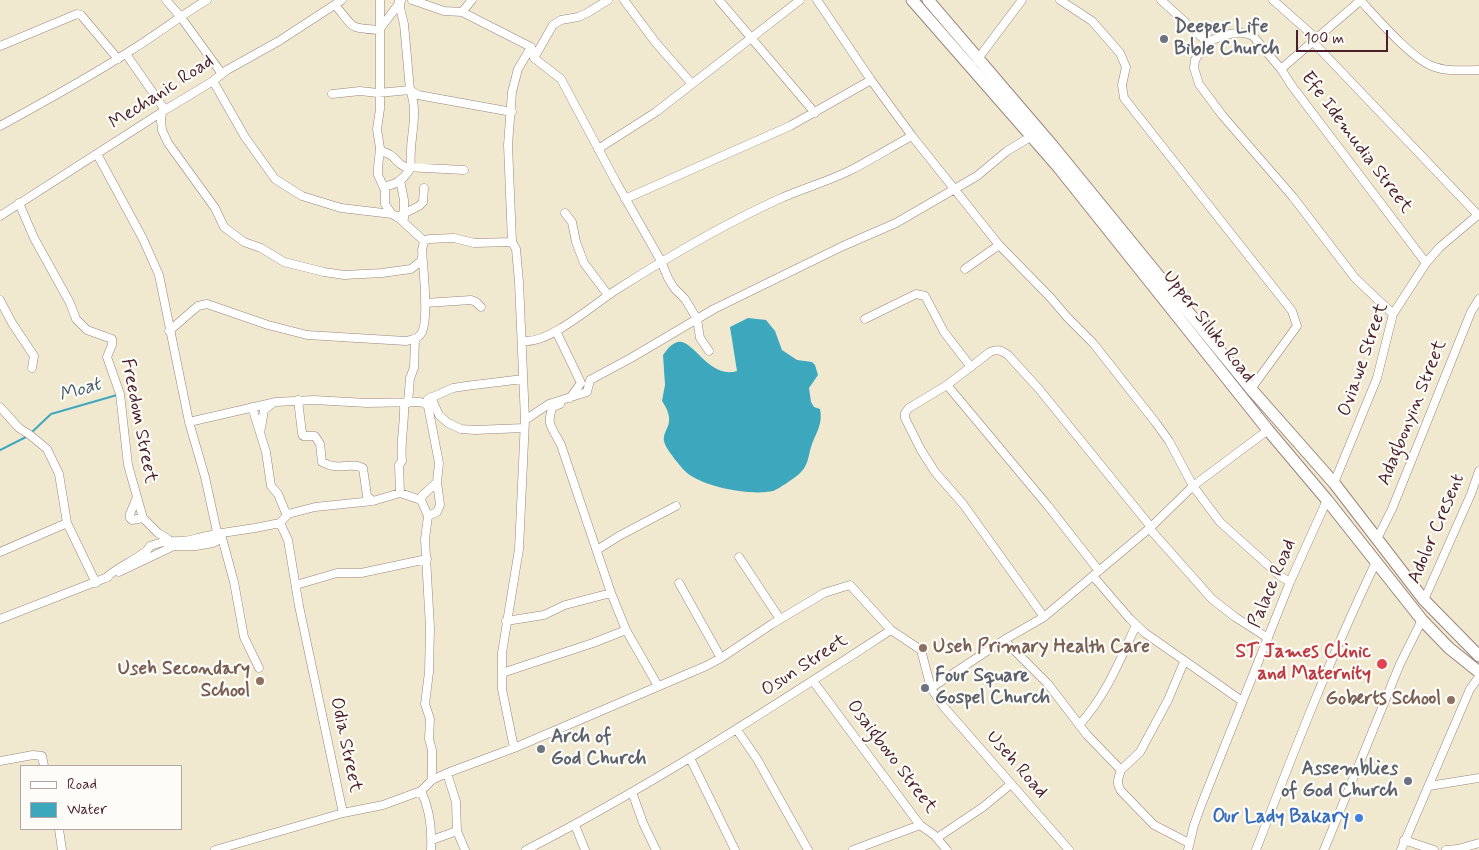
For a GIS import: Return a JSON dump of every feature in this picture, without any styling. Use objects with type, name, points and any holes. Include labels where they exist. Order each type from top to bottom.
[{"type":"main road","name":"Upper Siluko Road","points":[[912,0],[1052,145],[1251,389],[1334,483],[1424,600],[1479,656]]},
{"type":"main road","name":"Upper Siluko Road","points":[[928,0],[974,63],[1032,136],[1085,199],[1422,620],[1449,648],[1479,672]]},
{"type":"street","points":[[166,0],[180,16],[222,74]]},
{"type":"street","points":[[0,126],[67,90],[118,59],[180,16],[207,0]]},
{"type":"street","name":"Mechanic Road","points":[[0,216],[222,74],[279,42],[342,0]]},
{"type":"street","points":[[380,0],[378,92],[380,109],[376,129],[380,151],[378,175],[386,196],[385,204],[424,241]]},
{"type":"street","points":[[379,30],[400,0]]},
{"type":"street","points":[[383,186],[389,186],[400,180],[410,168],[415,111],[410,90],[400,0]]},
{"type":"street","points":[[412,0],[444,11],[462,12],[531,47],[534,58],[561,79],[674,288],[685,299],[697,319],[700,338],[709,351]]},
{"type":"street","points":[[462,12],[472,0]]},
{"type":"street","points":[[534,58],[553,25],[561,20],[578,17],[587,13],[608,0]]},
{"type":"street","points":[[624,0],[656,43],[692,84]]},
{"type":"street","points":[[719,0],[815,113]]},
{"type":"street","points":[[598,148],[656,112],[800,0]]},
{"type":"street","points":[[817,0],[871,80],[912,136],[999,245],[1092,343],[1156,423],[1169,441],[1192,486],[1220,522],[1280,576],[1290,582]]},
{"type":"street","points":[[974,63],[1022,0]]},
{"type":"street","points":[[1060,0],[1092,21],[1120,53],[1126,67],[1122,85],[1124,98],[1292,311],[1297,326],[1251,389]]},
{"type":"street","points":[[1161,0],[1207,42],[1195,60],[1194,68],[1199,84],[1240,136],[1293,197],[1355,278],[1394,314]]},
{"type":"street","points":[[1274,0],[1315,40],[1478,214]]},
{"type":"street","points":[[1281,69],[1360,0],[1390,32],[1419,58],[1432,66],[1447,70],[1479,70]]},
{"type":"street","points":[[335,5],[350,25],[358,29],[379,30]]},
{"type":"street","points":[[0,46],[77,14],[81,15],[118,59]]},
{"type":"street","name":"Efe Idemudia Street","points":[[1207,42],[1236,33],[1247,32],[1253,36],[1281,69],[1426,263]]},
{"type":"street","points":[[514,748],[502,689],[502,653],[519,549],[525,424],[517,261],[516,249],[512,242],[508,145],[512,112],[512,92],[518,69],[531,47]]},
{"type":"street","points":[[126,54],[163,111],[160,121],[168,143],[215,208],[224,227],[244,242],[261,248],[284,262],[344,275],[411,269],[421,261],[422,257]]},
{"type":"street","points":[[625,199],[790,126],[871,80]]},
{"type":"street","points":[[213,81],[244,137],[275,179],[302,196],[341,208],[397,214],[419,206],[423,202],[424,188]]},
{"type":"street","points":[[332,94],[360,91],[410,90],[418,95],[512,112]]},
{"type":"street","points":[[522,347],[556,331],[661,261],[778,200],[848,171],[912,136]]},
{"type":"street","points":[[431,398],[439,415],[448,423],[461,429],[475,430],[525,424],[549,404],[587,392],[590,380],[714,309],[843,246],[896,223],[955,190],[977,176],[1007,151],[1032,136]]},
{"type":"street","points":[[380,151],[392,155],[400,165],[410,168],[464,170]]},
{"type":"street","points":[[97,154],[143,239],[159,275],[189,422],[234,582],[244,637],[259,668]]},
{"type":"street","points":[[397,214],[400,180]]},
{"type":"street","name":"Freedom Street","points":[[20,203],[34,238],[70,304],[76,319],[87,330],[112,339],[112,345],[107,357],[120,394],[128,465],[143,518]]},
{"type":"street","points":[[565,213],[572,222],[576,242],[584,263],[608,295]]},
{"type":"street","name":"Oviawe Street","points":[[1334,483],[1377,378],[1394,314],[1426,263],[1440,247],[1478,214]]},
{"type":"street","points":[[169,331],[198,306],[207,304],[268,325],[307,335],[406,341],[420,336],[425,324],[422,257],[424,241],[429,238],[454,238],[474,242],[512,242]]},
{"type":"street","points":[[965,269],[999,245]]},
{"type":"street","points":[[865,319],[916,294],[921,294],[929,302],[944,332],[971,367]]},
{"type":"street","name":"Adagbonyin Street","points":[[1378,539],[1392,509],[1468,320],[1479,299]]},
{"type":"street","points":[[0,300],[12,323],[34,356],[32,368]]},
{"type":"street","points":[[425,303],[471,300],[481,307]]},
{"type":"street","points":[[556,331],[581,384],[571,398],[553,407],[548,418],[549,423],[561,445],[611,593],[626,630],[658,686]]},
{"type":"street","points":[[400,492],[399,465],[402,461],[400,443],[410,378],[414,368],[416,338]]},
{"type":"street","points":[[1044,617],[963,504],[935,472],[921,450],[905,418],[905,413],[909,408],[947,385],[990,352],[997,350],[1008,355],[1039,389],[1150,527],[1212,599],[1235,618],[1268,638]]},
{"type":"street","points":[[189,422],[273,402],[298,400],[367,404],[419,402],[453,388],[523,379]]},
{"type":"street","points":[[947,385],[1048,506],[1136,625],[1184,662],[1242,701]]},
{"type":"street","points":[[298,400],[302,434],[304,436],[316,436],[320,444],[322,462],[334,467],[354,465],[363,468],[367,496],[373,500]]},
{"type":"street","points":[[261,435],[262,413],[273,402]]},
{"type":"street","points":[[419,402],[428,406],[430,411],[439,462],[437,482],[440,505],[437,512],[428,516]]},
{"type":"street","points":[[0,407],[18,428],[30,435],[46,449],[59,474],[67,523],[96,583]]},
{"type":"street","points":[[252,407],[266,452],[271,486],[278,494],[288,514]]},
{"type":"street","points":[[931,688],[1004,640],[1044,617],[1150,527],[1192,486],[1268,430]]},
{"type":"street","name":"Adolor Cresent","points":[[1424,600],[1471,494],[1479,471]]},
{"type":"street","points":[[432,780],[432,750],[429,739],[430,719],[425,704],[429,672],[430,628],[425,540],[428,516],[422,496],[434,487],[437,482]]},
{"type":"street","points":[[137,497],[130,514],[132,520],[143,518],[158,533],[172,543],[196,546],[213,544],[222,533],[280,523],[288,514],[315,507],[373,500],[400,492],[422,500]]},
{"type":"street","name":"Palace Road","points":[[1189,847],[1202,803],[1242,701],[1290,582],[1327,500]]},
{"type":"street","points":[[597,550],[619,536],[676,506]]},
{"type":"street","points":[[0,552],[67,523]]},
{"type":"street","name":"Odia Street","points":[[280,523],[288,540],[315,685],[343,813]]},
{"type":"street","points":[[0,619],[96,583],[172,543]]},
{"type":"street","points":[[215,850],[238,846],[343,813],[384,805],[421,791],[432,780],[514,748],[721,658],[780,619],[739,557]]},
{"type":"street","points":[[296,585],[337,573],[361,573],[427,559]]},
{"type":"street","points":[[1256,850],[1296,746],[1376,562]]},
{"type":"street","points":[[298,596],[300,591],[314,579]]},
{"type":"street","points":[[679,583],[721,658]]},
{"type":"street","name":"Useh Road","points":[[780,619],[824,593],[850,585],[891,630],[921,650],[931,688],[944,706],[1069,850]]},
{"type":"street","points":[[506,622],[544,615],[565,605],[611,593]]},
{"type":"street","points":[[1324,850],[1396,672],[1422,620]]},
{"type":"street","points":[[1079,725],[1093,710],[1104,692],[1136,625]]},
{"type":"street","points":[[502,673],[593,644],[626,630]]},
{"type":"street","name":"Osun Street","points":[[526,850],[575,825],[737,730],[891,630]]},
{"type":"street","points":[[1004,640],[1048,684],[1087,736],[1121,770]]},
{"type":"street","points":[[1184,662],[1168,700],[1140,752],[1121,770],[1117,780],[1121,791],[1154,825],[1189,847]]},
{"type":"street","points":[[1401,850],[1470,689],[1479,677]]},
{"type":"street","name":"Osaigbovo Street","points":[[813,681],[920,824],[937,838],[947,850]]},
{"type":"street","points":[[737,730],[758,758],[808,850]]},
{"type":"street","points":[[0,761],[33,755],[42,756],[44,765]]},
{"type":"street","points":[[690,758],[735,850]]},
{"type":"street","points":[[447,774],[456,802],[457,831],[465,850]]},
{"type":"street","points":[[1429,786],[1479,778]]},
{"type":"street","points":[[937,838],[964,822],[1011,784]]},
{"type":"street","points":[[421,791],[426,802],[432,840],[431,850]]},
{"type":"street","points":[[632,792],[643,824],[656,850]]},
{"type":"street","points":[[853,850],[920,824]]},
{"type":"street","points":[[575,825],[585,850]]},
{"type":"street","points":[[59,830],[62,850]]},
{"type":"street","points":[[432,840],[457,831]]},
{"type":"street","points":[[60,839],[67,850]]},
{"type":"street","points":[[1404,840],[1434,850]]},
{"type":"street","points":[[1446,850],[1458,849],[1479,842]]},
{"type":"water","points":[[748,318],[766,320],[775,331],[782,350],[797,360],[812,362],[818,375],[809,388],[811,402],[814,407],[820,409],[821,419],[806,466],[799,474],[773,491],[740,491],[702,482],[685,471],[668,450],[664,441],[669,419],[662,401],[665,385],[663,355],[671,345],[681,342],[688,345],[717,369],[726,372],[737,371],[730,327]]},
{"type":"waterway","name":"Moat","points":[[32,432],[51,414],[117,395]]},
{"type":"waterway","name":"Moat","points":[[0,450],[26,437]]},
{"type":"place","name":"Deeper Life Bible Church","points":[[1164,39]]},
{"type":"place","name":"Useh Primary Health Care","points":[[923,648]]},
{"type":"place","name":"ST James Clinic and Maternity","points":[[1382,664]]},
{"type":"place","name":"Useh Secondary School","points":[[260,681]]},
{"type":"place","name":"Four Square Gospel Church","points":[[925,688]]},
{"type":"place","name":"Goberts School","points":[[1451,700]]},
{"type":"place","name":"Arch of God Church","points":[[541,749]]},
{"type":"place","name":"Assemblies of God Church","points":[[1408,781]]},
{"type":"place","name":"Our Lady Bakary","points":[[1359,818]]}]
